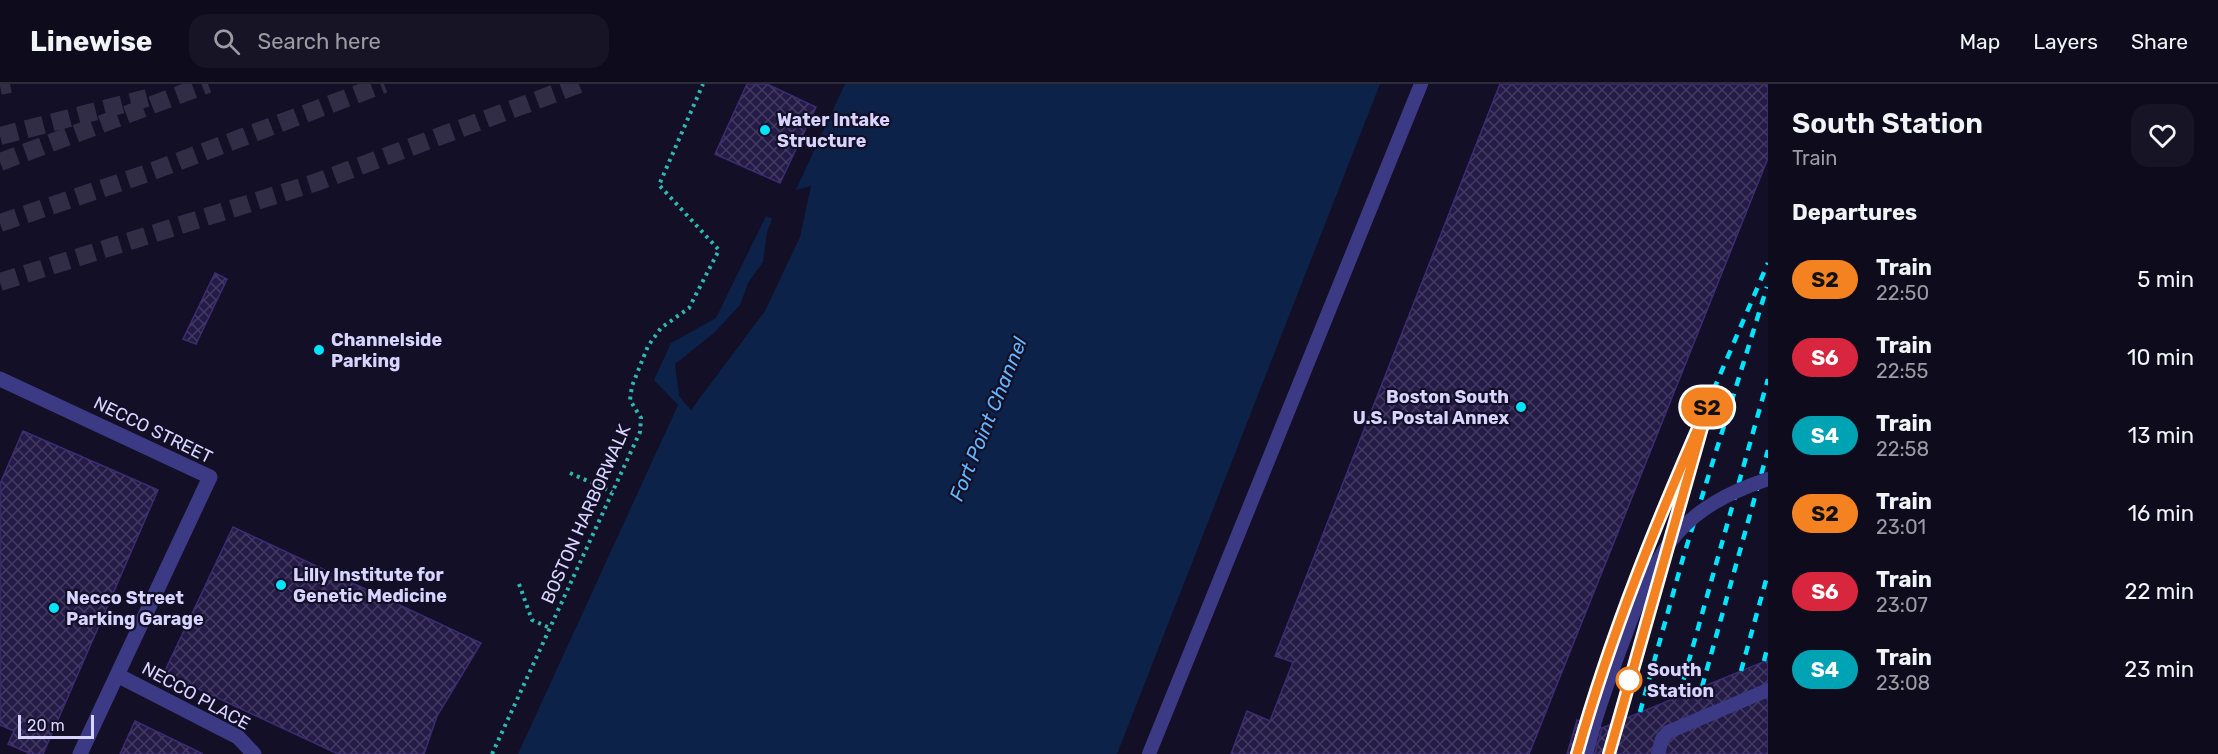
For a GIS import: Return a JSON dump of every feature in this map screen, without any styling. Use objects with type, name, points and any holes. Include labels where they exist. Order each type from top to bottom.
[{"type":"street","name":"NECCO STREET","points":[[0,379],[210,477],[80,754]]},
{"type":"street","name":"NECCO PLACE","points":[[117,675],[238,737],[254,754]]},
{"type":"lane","points":[[1149,754],[1420,84]]},
{"type":"lane","points":[[1586,754],[1594,725],[1638,602],[1663,549],[1684,525],[1705,508],[1730,494],[1768,479]]},
{"type":"lane","points":[[1658,754],[1662,739],[1668,732],[1768,690]]},
{"type":"path","name":"BOSTON HARBORWALK","points":[[492,754],[640,432],[641,418],[630,400],[632,386],[648,346],[661,328],[689,308],[719,249],[659,185],[703,84]]},
{"type":"path","points":[[570,473],[612,492]]},
{"type":"path","points":[[519,584],[532,620],[550,628]]},
{"type":"water","name":"Fort Point Channel","points":[[845,84],[1380,84],[1117,754],[518,754],[678,405],[654,380],[671,343],[716,318],[766,216],[781,222]]},
{"type":"pier","points":[[811,186],[800,237],[765,311],[691,410],[679,396],[675,364],[714,333],[740,305],[748,283],[763,262],[767,232],[773,216],[779,219],[792,191]]},
{"type":"building","name":"Water Intake Structure","points":[[747,84],[767,84],[816,107],[780,183],[715,154]]},
{"type":"building","name":"Boston South U.S. Postal Annex","points":[[1500,84],[1768,84],[1768,158],[1529,754],[1231,754],[1247,711],[1270,721],[1293,662],[1275,656]]},
{"type":"building","points":[[215,273],[227,279],[196,344],[183,339]]},
{"type":"building","name":"Necco Street Parking Garage","points":[[23,431],[158,490],[43,754],[31,754],[8,744],[14,731],[0,725],[0,484]]},
{"type":"building","name":"Lilly Institute for Genetic Medicine","points":[[233,527],[481,643],[437,716],[424,754],[338,754],[164,673]]},
{"type":"building","name":"South Station","points":[[1768,660],[1768,754],[1595,754],[1602,728]]},
{"type":"building","name":"South Station","points":[[1768,660],[1768,754],[1567,754],[1577,720],[1602,728]]},
{"type":"building","points":[[135,721],[203,754],[120,754]]},
{"type":"tunnel","points":[[0,86],[10,84]]},
{"type":"tunnel","points":[[0,162],[208,84]]},
{"type":"tunnel","points":[[0,223],[145,174],[384,84]]},
{"type":"tunnel","points":[[0,282],[317,182],[580,84]]},
{"type":"tunnel","points":[[0,136],[147,98]]},
{"type":"railway","points":[[1586,723],[1619,623],[1659,517],[1768,263]]},
{"type":"railway","points":[[1640,712],[1683,558],[1767,287]]},
{"type":"railway","points":[[1679,696],[1768,379]]},
{"type":"railway","points":[[1702,687],[1768,450]]},
{"type":"railway","points":[[1618,722],[1695,452]]},
{"type":"railway","points":[[1741,671],[1768,573]]},
{"type":"railway","points":[[1764,661],[1768,645]]},
{"type":"train","name":"S2","points":[[1577,754],[1619,622],[1659,517],[1709,403],[1609,754]]},
{"type":"place","name":"Water Intake Structure","points":[[765,130]]},
{"type":"place","name":"Channelside Parking","points":[[319,350]]},
{"type":"place","name":"Boston South U.S. Postal Annex","points":[[1521,407]]},
{"type":"place","name":"Lilly Institute for Genetic Medicine","points":[[281,585]]},
{"type":"place","name":"Necco Street Parking Garage","points":[[54,608]]},
{"type":"place","name":"South Station","points":[[1629,680]]}]
